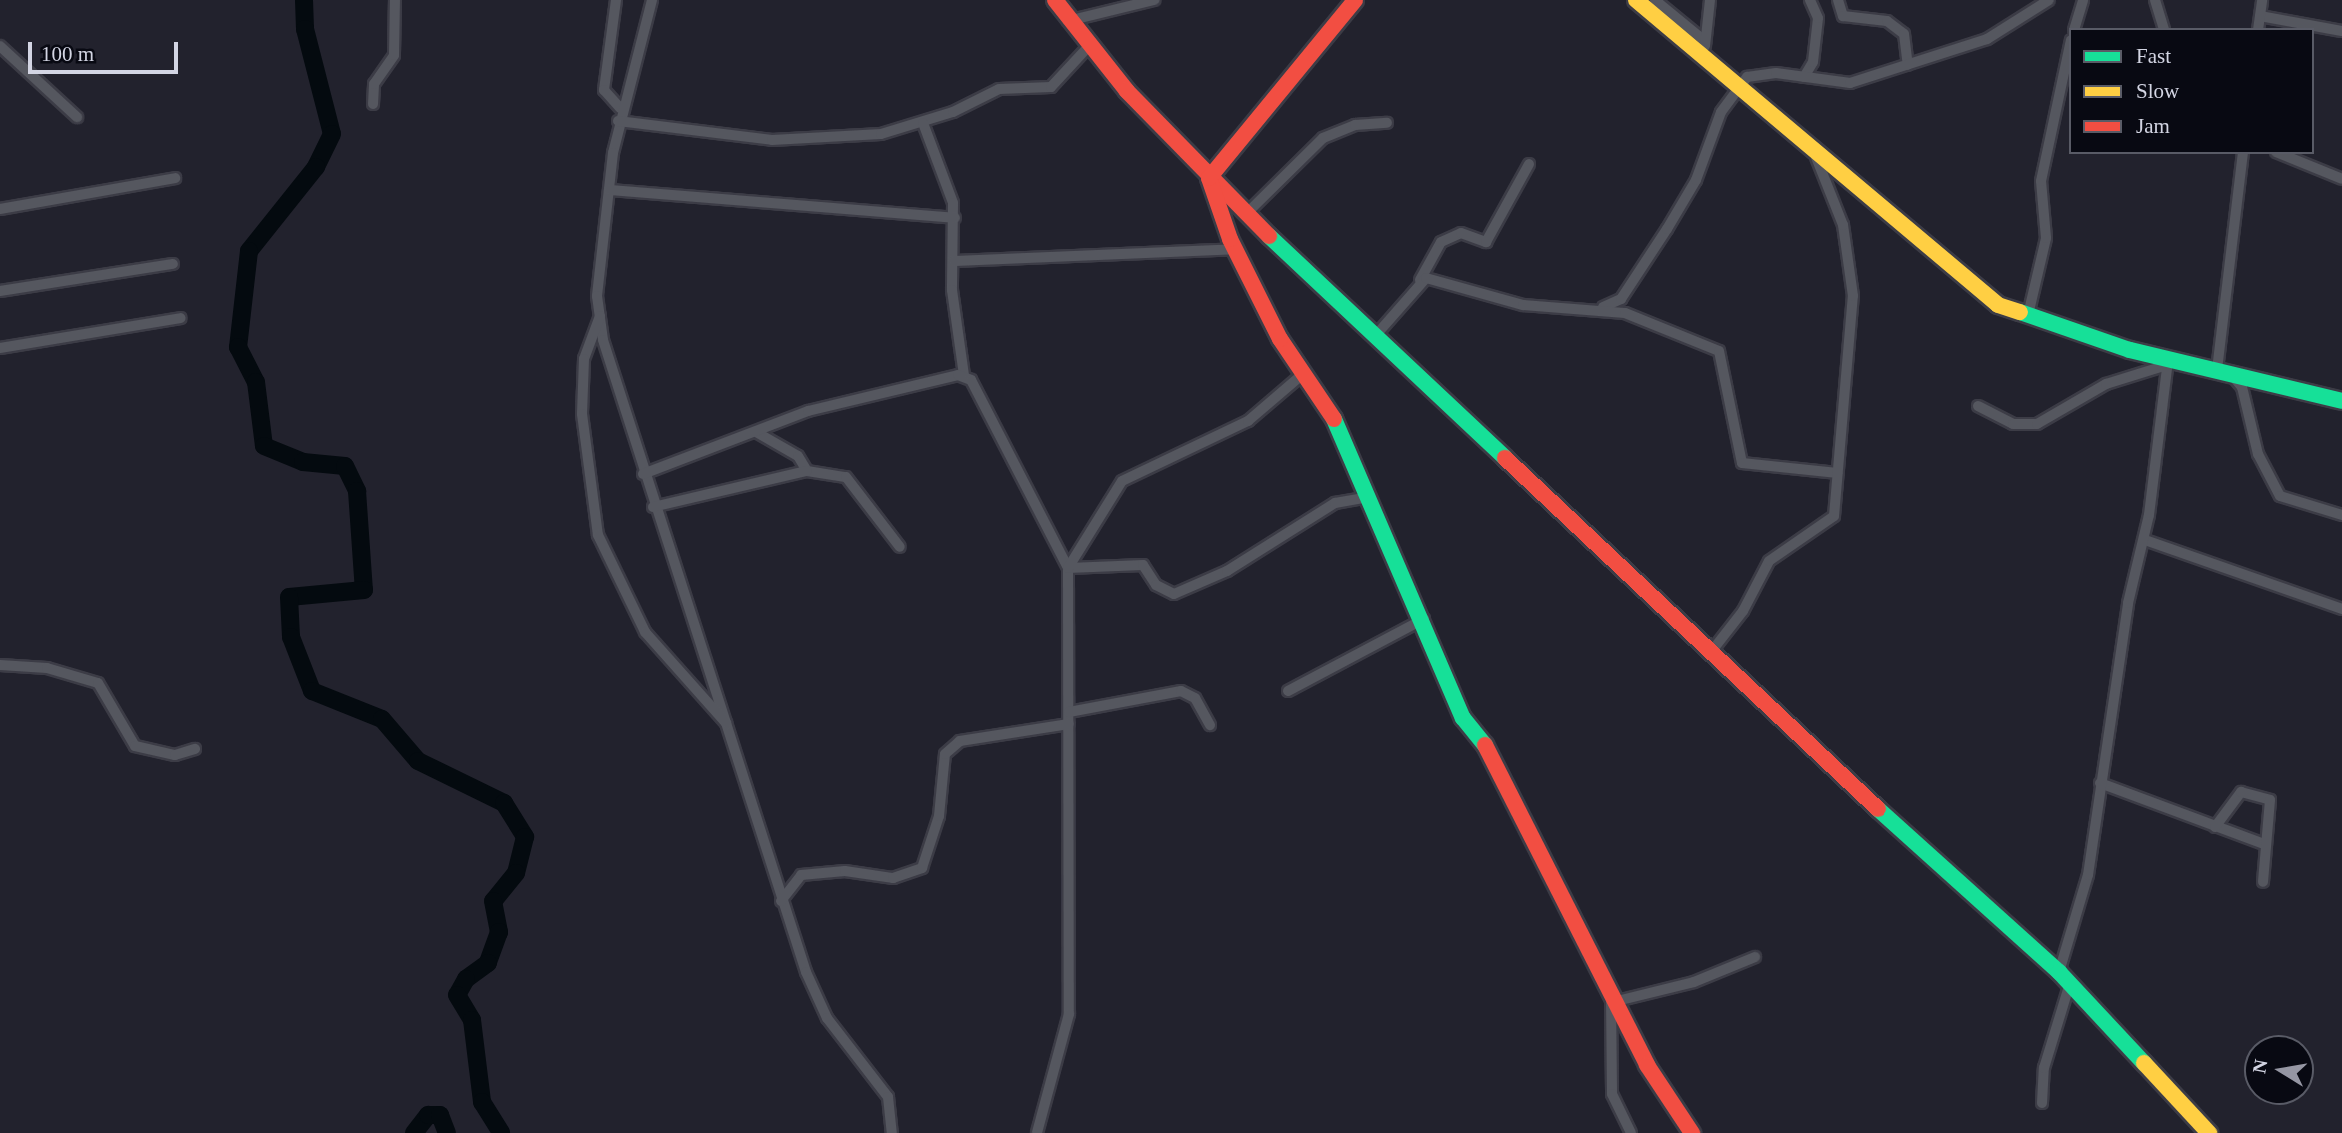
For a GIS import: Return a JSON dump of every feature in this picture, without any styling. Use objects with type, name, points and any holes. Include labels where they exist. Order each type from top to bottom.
[{"type":"street","points":[[373,104],[374,84],[394,55],[395,0]]},
{"type":"street","points":[[616,0],[604,90],[620,108]]},
{"type":"street","points":[[652,0],[620,108],[608,190],[600,316],[584,359],[582,414],[598,536],[645,632],[730,727]]},
{"type":"street","points":[[1055,0],[1088,47],[1209,178],[1711,652],[2064,978],[2210,1133]]},
{"type":"street","points":[[1068,21],[1154,0]]},
{"type":"street","points":[[1209,178],[1355,0]]},
{"type":"street","points":[[1636,0],[1949,269],[1998,304],[2168,363],[2224,372],[2342,401]]},
{"type":"street","points":[[1656,0],[1705,41]]},
{"type":"street","points":[[1704,60],[1710,0]]},
{"type":"street","points":[[1804,77],[1813,62],[1818,18],[1810,0]]},
{"type":"street","points":[[1838,0],[1843,16],[1887,21],[1904,34],[1908,65]]},
{"type":"street","points":[[1603,307],[1621,299],[1667,229],[1736,87],[1757,74],[1850,83],[2008,29],[2049,0]]},
{"type":"street","points":[[2075,28],[2083,0]]},
{"type":"street","points":[[2155,0],[2163,28]]},
{"type":"street","points":[[2258,28],[2262,0]]},
{"type":"street","points":[[2260,16],[2342,31]]},
{"type":"street","points":[[0,46],[77,117]]},
{"type":"street","points":[[618,121],[772,140],[881,134],[923,123],[999,89],[1051,87],[1088,47]]},
{"type":"street","points":[[2028,315],[2046,238],[2041,181],[2066,81],[2069,56]]},
{"type":"street","points":[[923,123],[955,218],[954,261],[964,375],[1068,568],[1069,1014],[1037,1133]]},
{"type":"street","points":[[1246,214],[1323,138],[1355,125],[1387,123]]},
{"type":"street","points":[[2224,372],[2244,154]]},
{"type":"street","points":[[2281,154],[2342,179]]},
{"type":"street","points":[[1711,652],[1743,611],[1769,561],[1831,521],[1853,296],[1843,225],[1816,157]]},
{"type":"street","points":[[1376,335],[1420,280],[1441,242],[1461,233],[1486,242],[1529,164]]},
{"type":"street","points":[[0,209],[175,178]]},
{"type":"street","points":[[1209,178],[1236,249],[1304,373],[1337,424],[1424,619],[1463,718],[1492,754],[1647,1065],[1692,1133]]},
{"type":"street","points":[[608,190],[955,218]]},
{"type":"street","points":[[954,261],[1236,249]]},
{"type":"street","points":[[0,291],[173,264]]},
{"type":"street","points":[[1420,280],[1468,286],[1523,305],[1603,307],[1719,351],[1742,463],[1837,474]]},
{"type":"street","points":[[600,316],[653,507],[730,727],[781,901],[827,1018],[888,1097],[892,1133]]},
{"type":"street","points":[[0,348],[181,318]]},
{"type":"street","points":[[1978,405],[2013,424],[2037,424],[2106,384],[2168,363]]},
{"type":"street","points":[[2042,1103],[2044,1068],[2088,875],[2127,603],[2144,540],[2168,363]]},
{"type":"street","points":[[2224,372],[2242,387],[2258,454],[2280,496],[2342,515]]},
{"type":"street","points":[[1068,568],[1122,481],[1248,421],[1304,373]]},
{"type":"street","points":[[643,474],[860,396],[964,375]]},
{"type":"street","points":[[756,432],[799,456],[807,471]]},
{"type":"street","points":[[653,507],[807,471],[846,477],[900,547]]},
{"type":"street","points":[[1068,568],[1143,565],[1156,585],[1174,594],[1227,571],[1335,503],[1368,497]]},
{"type":"street","points":[[2144,540],[2342,609]]},
{"type":"street","points":[[1288,691],[1424,619]]},
{"type":"street","points":[[0,665],[47,668],[98,683],[135,746],[175,755],[195,749]]},
{"type":"street","points":[[781,901],[802,875],[845,871],[893,878],[922,867],[939,816],[945,754],[960,741],[1181,691],[1195,698],[1210,726]]},
{"type":"street","points":[[2100,783],[2162,801],[2215,827],[2264,844]]},
{"type":"street","points":[[2215,827],[2241,792],[2261,793],[2273,811],[2264,844],[2263,882]]},
{"type":"street","points":[[1614,995],[1694,982],[1755,957]]},
{"type":"street","points":[[1614,995],[1612,1094],[1631,1133]]},
{"type":"waterway","points":[[304,0],[305,29],[332,134],[316,167],[249,251],[238,347],[256,382],[264,446],[303,462],[345,466],[357,491],[364,590],[289,597],[291,637],[312,691],[382,719],[418,761],[504,803],[525,837],[516,873],[493,901],[499,932],[488,963],[466,979],[457,995],[472,1020],[482,1102],[501,1133]]},
{"type":"waterway","points":[[414,1133],[428,1115],[440,1115],[447,1133]]},
{"type":"traffic: fast","points":[[1269,236],[1505,458]]},
{"type":"traffic: fast","points":[[2020,312],[2130,350],[2342,401]]},
{"type":"traffic: fast","points":[[1334,419],[1463,718],[1485,745]]},
{"type":"traffic: fast","points":[[1878,809],[2059,972],[2144,1063]]},
{"type":"traffic: slow","points":[[1636,0],[1998,305],[2020,312]]},
{"type":"traffic: slow","points":[[2144,1063],[2209,1133]]},
{"type":"traffic: jam","points":[[1055,0],[1127,91],[1269,236]]},
{"type":"traffic: jam","points":[[1334,419],[1280,339],[1230,239],[1209,178],[1355,0]]},
{"type":"traffic: jam","points":[[1505,458],[1878,809]]},
{"type":"traffic: jam","points":[[1485,745],[1647,1065],[1692,1133]]}]
